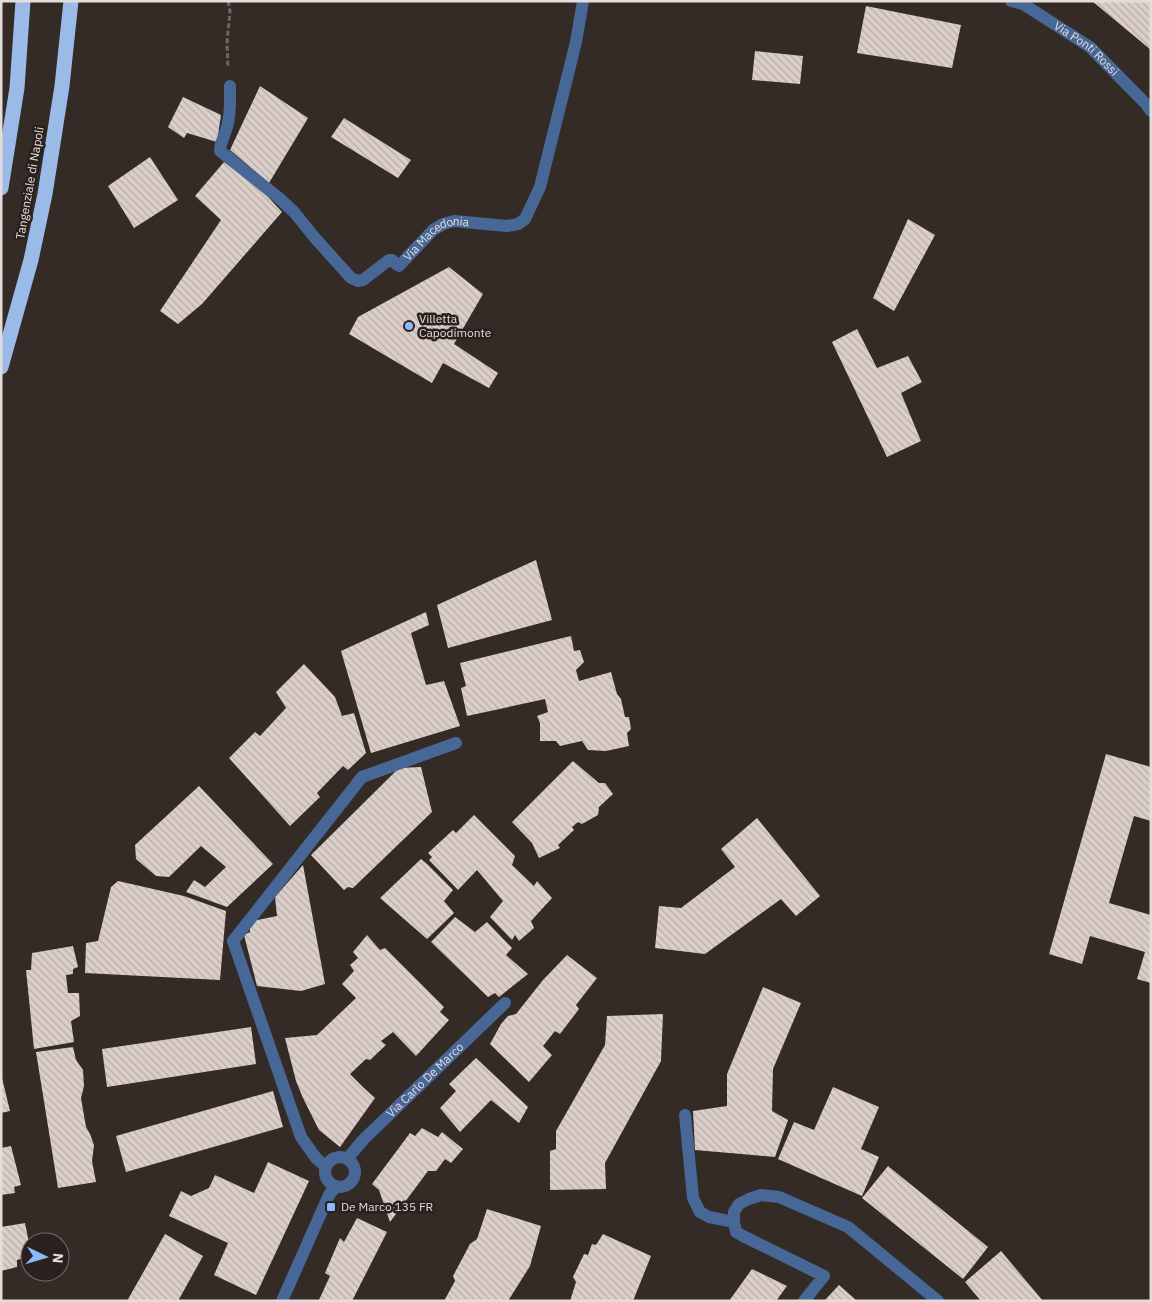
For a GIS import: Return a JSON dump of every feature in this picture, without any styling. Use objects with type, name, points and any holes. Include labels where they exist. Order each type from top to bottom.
[{"type":"highway","points":[[1,188],[17,88],[23,1]]},
{"type":"highway","name":"Tangenziale di Napoli","points":[[1,367],[31,260],[45,194],[62,86],[72,1]]},
{"type":"street","name":"Via Macedonia","points":[[230,86],[231,105],[228,127],[220,151],[294,212],[351,278],[358,282],[389,260],[392,260],[399,266],[433,230],[443,224],[454,221],[507,226],[518,224],[525,219],[540,186],[576,42],[583,1]]},
{"type":"street","name":"Via Ponti Rossi","points":[[1011,1],[1023,4],[1090,47],[1149,105]]},
{"type":"street","points":[[326,1168],[300,1137],[233,941],[362,777],[456,743]]},
{"type":"street","name":"Via Carlo De Marco","points":[[347,1159],[364,1140],[505,1003]]},
{"type":"street","points":[[684,1115],[693,1198],[700,1212],[709,1217],[734,1222]]},
{"type":"street","points":[[282,1301],[331,1188],[326,1177],[328,1163],[337,1157],[347,1159],[354,1167],[355,1174],[353,1179],[346,1186],[331,1188]]},
{"type":"street","points":[[804,1301],[824,1276],[736,1232],[734,1212],[739,1204],[761,1195],[779,1197],[848,1227],[938,1301]]},
{"type":"path","points":[[228,1],[230,12],[227,43],[230,86]]},
{"type":"building","points":[[1092,1],[1151,1],[1151,50]]},
{"type":"building","points":[[866,6],[961,25],[952,68],[857,53]]},
{"type":"building","points":[[755,51],[803,56],[800,84],[752,80]]},
{"type":"building","points":[[260,86],[308,118],[269,183],[230,150]]},
{"type":"building","points":[[183,97],[221,115],[217,142],[187,133],[184,138],[168,127]]},
{"type":"building","points":[[344,118],[411,160],[398,178],[331,137]]},
{"type":"building","points":[[150,157],[178,200],[134,228],[108,186]]},
{"type":"building","points":[[224,162],[258,186],[282,212],[202,304],[178,324],[160,311],[221,220],[195,196]]},
{"type":"building","points":[[908,219],[935,235],[894,311],[873,298]]},
{"type":"building","name":"Villetta Capodimonte","points":[[449,267],[483,294],[454,344],[498,373],[489,388],[443,363],[432,383],[349,334],[358,317]]},
{"type":"building","points":[[857,329],[877,368],[908,356],[922,382],[901,393],[921,441],[887,457],[832,342]]},
{"type":"building","points":[[536,560],[552,620],[448,648],[437,605]]},
{"type":"building","points":[[426,612],[429,625],[411,633],[426,685],[444,681],[460,726],[371,753],[341,651]]},
{"type":"building","points":[[571,636],[574,651],[580,650],[584,662],[576,670],[579,681],[611,672],[617,694],[621,699],[625,717],[629,717],[631,729],[627,733],[629,746],[606,751],[588,750],[582,741],[560,746],[556,741],[540,741],[540,723],[537,716],[548,712],[545,699],[467,716],[461,688],[466,686],[460,663]]},
{"type":"building","points":[[304,664],[335,697],[342,716],[354,713],[366,753],[348,770],[343,766],[317,793],[320,797],[290,826],[229,758],[255,732],[260,736],[286,708],[276,692]]},
{"type":"building","points":[[1106,754],[1151,767],[1151,821],[1134,816],[1109,903],[1151,915],[1151,983],[1137,979],[1145,952],[1090,936],[1082,964],[1049,954]]},
{"type":"building","points":[[573,761],[599,783],[605,783],[613,794],[599,807],[598,815],[582,824],[578,822],[572,827],[574,830],[558,845],[560,848],[539,858],[532,843],[512,822]]},
{"type":"building","points":[[421,767],[432,812],[353,888],[348,887],[344,890],[311,855],[399,768]]},
{"type":"building","points":[[199,786],[273,864],[227,907],[186,892],[194,880],[205,887],[226,867],[201,846],[169,877],[156,876],[136,859],[135,845]]},
{"type":"building","points":[[474,815],[515,856],[512,865],[534,886],[537,881],[552,898],[531,921],[534,928],[519,941],[515,935],[512,940],[490,917],[503,901],[477,870],[458,890],[429,860],[432,857],[428,853],[453,830],[456,833]]},
{"type":"building","points":[[757,818],[820,896],[796,916],[781,899],[705,954],[655,948],[659,906],[681,908],[735,867],[721,849]]},
{"type":"building","points":[[421,859],[453,890],[444,901],[454,913],[427,939],[380,898]]},
{"type":"building","points":[[303,865],[325,984],[301,991],[257,986],[244,935],[250,932],[250,925],[253,921],[277,916],[275,897]]},
{"type":"building","points":[[118,881],[184,896],[226,911],[220,980],[85,973],[86,943],[98,941],[111,887]]},
{"type":"building","points":[[455,917],[475,932],[487,922],[512,948],[506,955],[528,974],[499,997],[495,993],[488,997],[431,942]]},
{"type":"building","points":[[367,935],[380,950],[385,948],[444,1007],[440,1012],[449,1020],[416,1056],[393,1032],[381,1041],[386,1045],[370,1060],[366,1059],[350,1074],[375,1098],[340,1147],[319,1130],[296,1081],[285,1038],[317,1035],[356,998],[342,984],[354,971],[350,965],[358,958],[353,952]]},
{"type":"building","points":[[73,946],[78,967],[73,969],[73,974],[66,975],[68,993],[79,993],[80,1016],[71,1021],[74,1042],[34,1049],[26,970],[31,970],[32,953]]},
{"type":"building","points":[[567,955],[597,978],[576,1005],[579,1009],[560,1034],[555,1031],[543,1046],[552,1055],[529,1082],[490,1044],[501,1024],[508,1016],[516,1014],[543,980]]},
{"type":"building","points":[[763,987],[801,1003],[773,1069],[772,1111],[788,1120],[775,1157],[695,1150],[693,1111],[727,1106],[727,1074]]},
{"type":"building","points":[[663,1014],[661,1061],[605,1163],[606,1189],[550,1190],[550,1151],[556,1149],[556,1131],[605,1045],[607,1016]]},
{"type":"building","points":[[251,1027],[256,1064],[107,1087],[102,1049]]},
{"type":"building","points":[[73,1047],[76,1060],[83,1070],[84,1086],[81,1098],[86,1127],[94,1145],[92,1161],[96,1182],[58,1188],[36,1052]]},
{"type":"building","points":[[476,1058],[528,1107],[519,1123],[491,1100],[460,1132],[440,1108],[456,1091],[449,1084]]},
{"type":"building","points":[[1,1074],[10,1111],[1,1113]]},
{"type":"building","points":[[833,1087],[879,1107],[861,1149],[879,1157],[862,1196],[778,1159],[794,1122],[814,1130]]},
{"type":"building","points":[[273,1091],[283,1127],[126,1172],[116,1136]]},
{"type":"building","points":[[422,1128],[438,1137],[442,1132],[463,1149],[451,1163],[445,1159],[436,1171],[428,1171],[390,1222],[379,1190],[372,1184],[410,1133],[415,1136]]},
{"type":"building","points":[[11,1146],[21,1185],[14,1187],[15,1193],[1,1195],[1,1148]]},
{"type":"building","points":[[268,1162],[309,1181],[256,1295],[214,1275],[228,1243],[169,1216],[181,1191],[191,1196],[209,1188],[215,1175],[254,1193]]},
{"type":"building","points":[[888,1166],[988,1247],[963,1279],[862,1198]]},
{"type":"building","points":[[487,1209],[541,1226],[530,1266],[508,1301],[444,1301],[455,1281],[453,1276],[470,1244],[477,1239]]},
{"type":"building","points":[[357,1218],[387,1232],[352,1301],[319,1300],[330,1276],[325,1273],[340,1238],[344,1242]]},
{"type":"building","points":[[25,1223],[27,1232],[20,1232],[20,1259],[17,1260],[17,1267],[1,1271],[1,1227]]},
{"type":"building","points":[[165,1234],[203,1256],[178,1301],[127,1301]]},
{"type":"building","points":[[603,1234],[651,1256],[633,1301],[570,1301],[576,1282],[573,1277],[584,1254],[588,1255],[592,1244],[596,1245]]},
{"type":"building","points":[[1001,1251],[1043,1301],[981,1301],[965,1282]]},
{"type":"building","points":[[752,1269],[787,1286],[776,1301],[729,1301]]},
{"type":"building","points":[[839,1285],[857,1301],[824,1301]]},
{"type":"place","name":"Villetta Capodimonte","points":[[409,326]]},
{"type":"place","name":"De Marco 135 FR","points":[[331,1207]]}]
